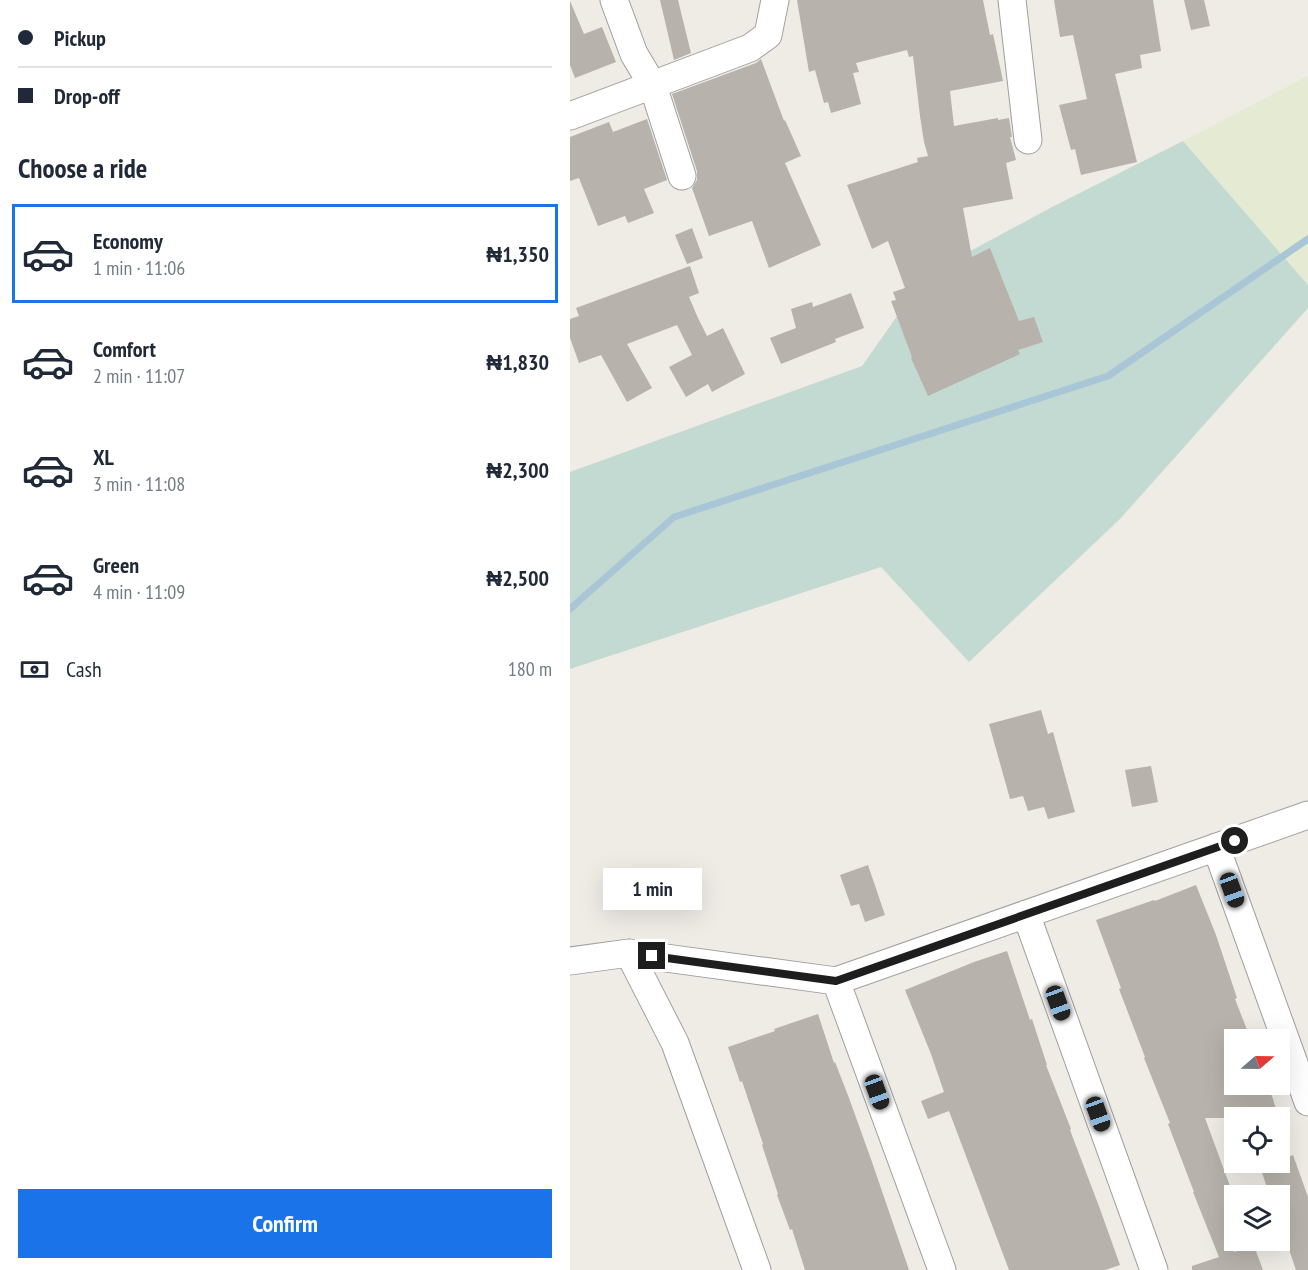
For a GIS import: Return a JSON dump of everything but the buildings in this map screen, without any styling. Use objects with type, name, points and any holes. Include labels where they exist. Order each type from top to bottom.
[{"type":"street","points":[[614,0],[634,54],[652,86],[682,176]]},
{"type":"street","points":[[570,116],[750,48],[768,35],[775,0]]},
{"type":"street","points":[[1012,0],[1028,140]]},
{"type":"street","points":[[570,961],[629,953],[836,981],[1308,815]]},
{"type":"street","points":[[1216,847],[1308,1102]]},
{"type":"street","points":[[1026,914],[1154,1270]]},
{"type":"street","points":[[629,953],[675,1043],[757,1270]]},
{"type":"street","points":[[836,981],[942,1270]]},
{"type":"green space","points":[[1308,76],[1308,285],[1183,141]]},
{"type":"shaded area","points":[[1183,141],[1308,285],[1308,308],[1120,519],[969,662],[881,567],[570,669],[570,472],[862,366],[926,275],[1052,207]]},
{"type":"waterway","points":[[570,609],[674,517],[1108,376],[1308,239]]},
{"type":"route","points":[[652,956],[836,981],[1235,841]]}]
